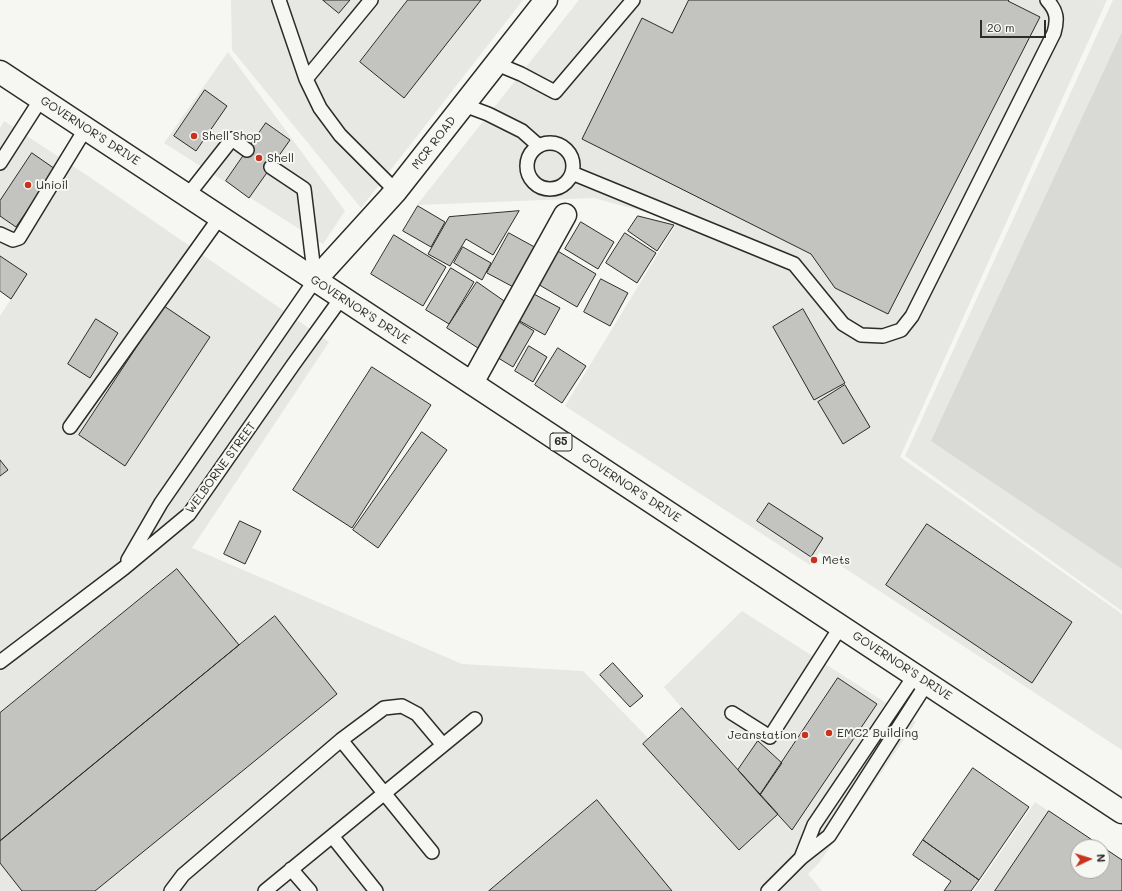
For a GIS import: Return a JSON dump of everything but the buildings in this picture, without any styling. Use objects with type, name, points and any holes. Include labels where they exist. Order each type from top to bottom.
[{"type":"main road","name":"MCR ROAD","points":[[315,280],[396,191],[546,0]]},
{"type":"main road","name":"GOVERNOR'S DRIVE","points":[[0,72],[921,679],[1120,806]]},
{"type":"main road","points":[[472,383],[565,215]]},
{"type":"lane","points":[[279,0],[306,79],[320,108],[340,136],[396,191]]},
{"type":"lane","points":[[306,79],[370,0]]},
{"type":"lane","points":[[497,64],[521,74],[555,92],[633,0]]},
{"type":"lane","points":[[572,173],[794,264],[843,324],[861,335],[883,336],[901,330],[912,316],[1054,33],[1058,21],[1052,6],[1047,0]]},
{"type":"lane","points":[[0,163],[41,99]]},
{"type":"lane","points":[[464,105],[488,114],[522,131],[538,146]]},
{"type":"lane","points":[[0,234],[12,240],[19,238],[86,128]]},
{"type":"lane","points":[[188,195],[232,139],[247,150]]},
{"type":"lane","points":[[556,144],[564,148],[570,155],[572,173],[568,181],[561,186],[552,189],[543,188],[535,184],[530,178],[527,169],[528,160],[532,152],[538,146],[556,144]]},
{"type":"lane","points":[[271,167],[304,189],[315,280]]},
{"type":"lane","points":[[70,427],[220,217]]},
{"type":"lane","name":"WELBORNE STREET","points":[[124,568],[161,503],[315,280]]},
{"type":"lane","name":"WELBORNE STREET","points":[[0,662],[124,568],[190,514],[342,297]]},
{"type":"lane","points":[[732,713],[770,737],[841,626]]},
{"type":"lane","points":[[801,858],[814,825],[921,679]]},
{"type":"lane","points":[[768,891],[801,858],[829,836],[921,679]]},
{"type":"lane","points":[[172,891],[183,875],[341,740],[384,708],[402,706],[417,714],[443,745]]},
{"type":"lane","points":[[264,891],[475,719]]},
{"type":"lane","points":[[341,740],[432,852]]},
{"type":"lane","points":[[332,836],[376,891]]},
{"type":"lane","points":[[292,869],[310,891]]},
{"type":"shaded area","points":[[231,0],[523,0],[361,208],[232,50]]},
{"type":"shaded area","points":[[579,0],[1107,0],[900,457],[1122,614],[1122,750],[820,552],[810,565],[565,406],[678,221],[594,198],[417,205]]},
{"type":"shaded area","points":[[1113,0],[1122,0],[1122,611],[905,456]]},
{"type":"shaded area","points":[[1122,32],[1122,569],[931,441]]},
{"type":"shaded area","points":[[228,52],[345,211],[323,244],[164,143]]},
{"type":"shaded area","points":[[4,121],[91,178],[329,342],[192,548],[462,664],[583,671],[649,739],[682,708],[664,687],[742,611],[916,722],[819,863],[808,874],[822,891],[0,891],[0,316],[11,299],[0,291],[0,128]]},
{"type":"shaded area","points":[[1035,802],[1090,839],[1070,839],[1070,879],[1110,879],[1110,852],[1122,860],[1122,891],[974,891]]},
{"type":"place","name":"Shell Shop","points":[[194,136]]},
{"type":"place","name":"Shell","points":[[259,158]]},
{"type":"place","name":"Unioil","points":[[28,185]]},
{"type":"place","name":"Mets","points":[[814,560]]},
{"type":"place","name":"EMC2 Building","points":[[829,733]]},
{"type":"place","name":"Jeanstation","points":[[805,735]]}]
